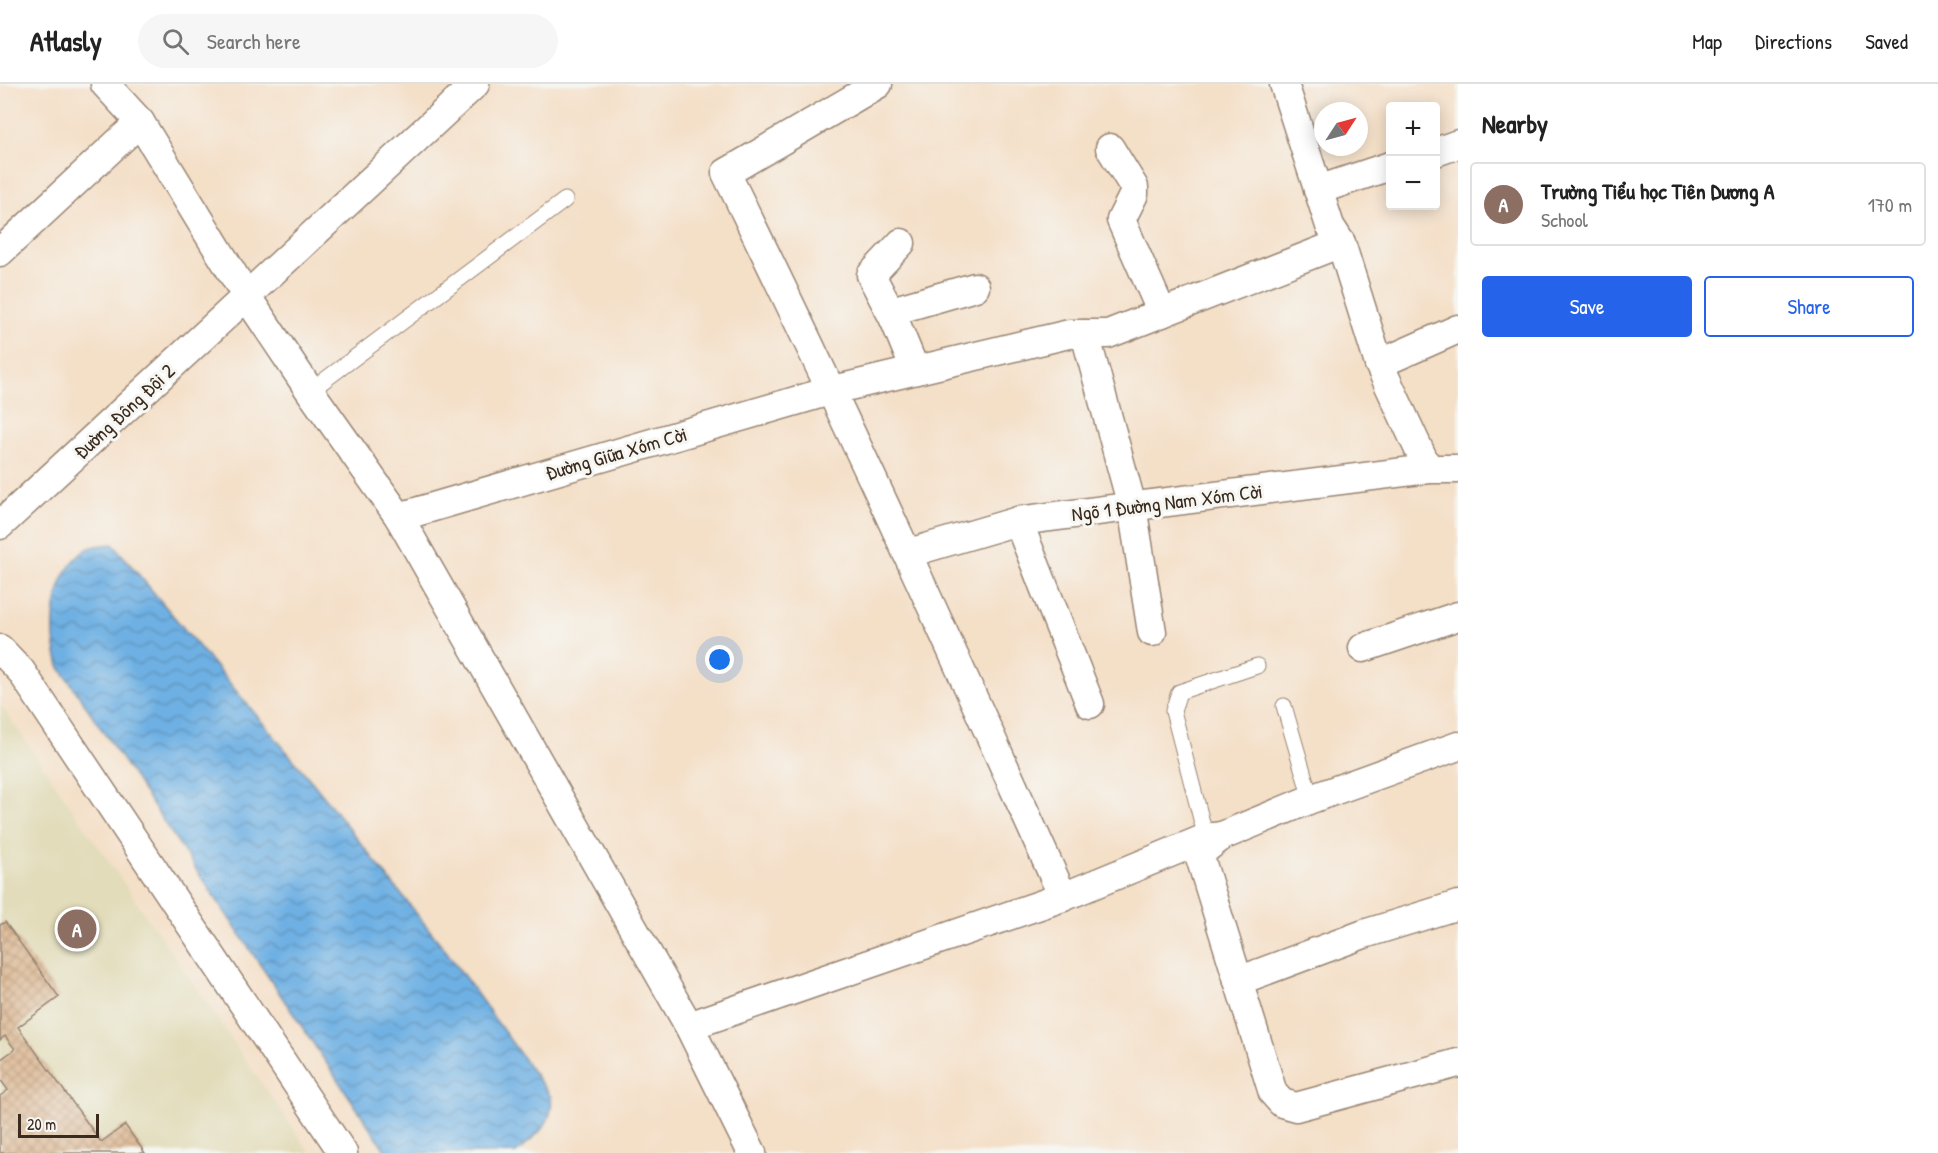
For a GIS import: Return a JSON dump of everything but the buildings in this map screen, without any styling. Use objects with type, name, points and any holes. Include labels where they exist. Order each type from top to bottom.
[{"type":"street","points":[[105,84],[140,122],[247,297],[310,391],[399,516],[689,1026],[753,1153]]},
{"type":"street","name":"Đường Đông Đội 2","points":[[0,525],[475,84]]},
{"type":"street","points":[[878,84],[837,94],[726,173],[833,390],[909,553],[1063,897]]},
{"type":"street","points":[[1284,84],[1330,226],[1341,243],[1379,363],[1428,469]]},
{"type":"street","points":[[0,252],[140,122]]},
{"type":"street","points":[[1440,151],[1458,144]]},
{"type":"street","points":[[1110,148],[1134,187],[1134,194],[1121,220],[1162,312]]},
{"type":"street","points":[[1318,190],[1386,167]]},
{"type":"street","points":[[901,243],[870,275],[894,319],[915,370]]},
{"type":"street","name":"Đường Giữa Xóm Cời","points":[[399,516],[833,390],[1069,334],[1108,334],[1341,243]]},
{"type":"street","points":[[894,319],[902,308],[975,287]]},
{"type":"street","points":[[1379,363],[1458,329]]},
{"type":"street","points":[[1085,334],[1132,506],[1152,632]]},
{"type":"street","name":"Ngõ 1 Đường Nam Xóm Cời","points":[[909,553],[1018,521],[1428,469],[1458,469]]},
{"type":"street","points":[[1018,521],[1090,704]]},
{"type":"street","points":[[1363,648],[1458,616]]},
{"type":"street","points":[[0,649],[21,671],[343,1153]]},
{"type":"street","points":[[689,1026],[1063,897],[1311,799],[1458,746]]},
{"type":"street","points":[[1214,837],[1199,854],[1273,1093],[1282,1103],[1296,1107],[1458,1063]]},
{"type":"street","points":[[1238,981],[1364,934],[1458,905]]},
{"type":"lane","points":[[310,391],[565,200]]},
{"type":"lane","points":[[1214,837],[1173,711],[1179,692],[1257,666]]},
{"type":"lane","points":[[1284,706],[1311,799]]},
{"type":"shaded area","points":[[0,704],[310,1153],[0,1153]]},
{"type":"water","points":[[113,544],[313,783],[446,951],[551,1097],[550,1115],[542,1129],[516,1153],[387,1153],[59,666],[54,620],[59,588],[74,560],[89,548]]},
{"type":"place","name":"Trường Tiểu học Tiên Dương A","points":[[77,929]]}]
